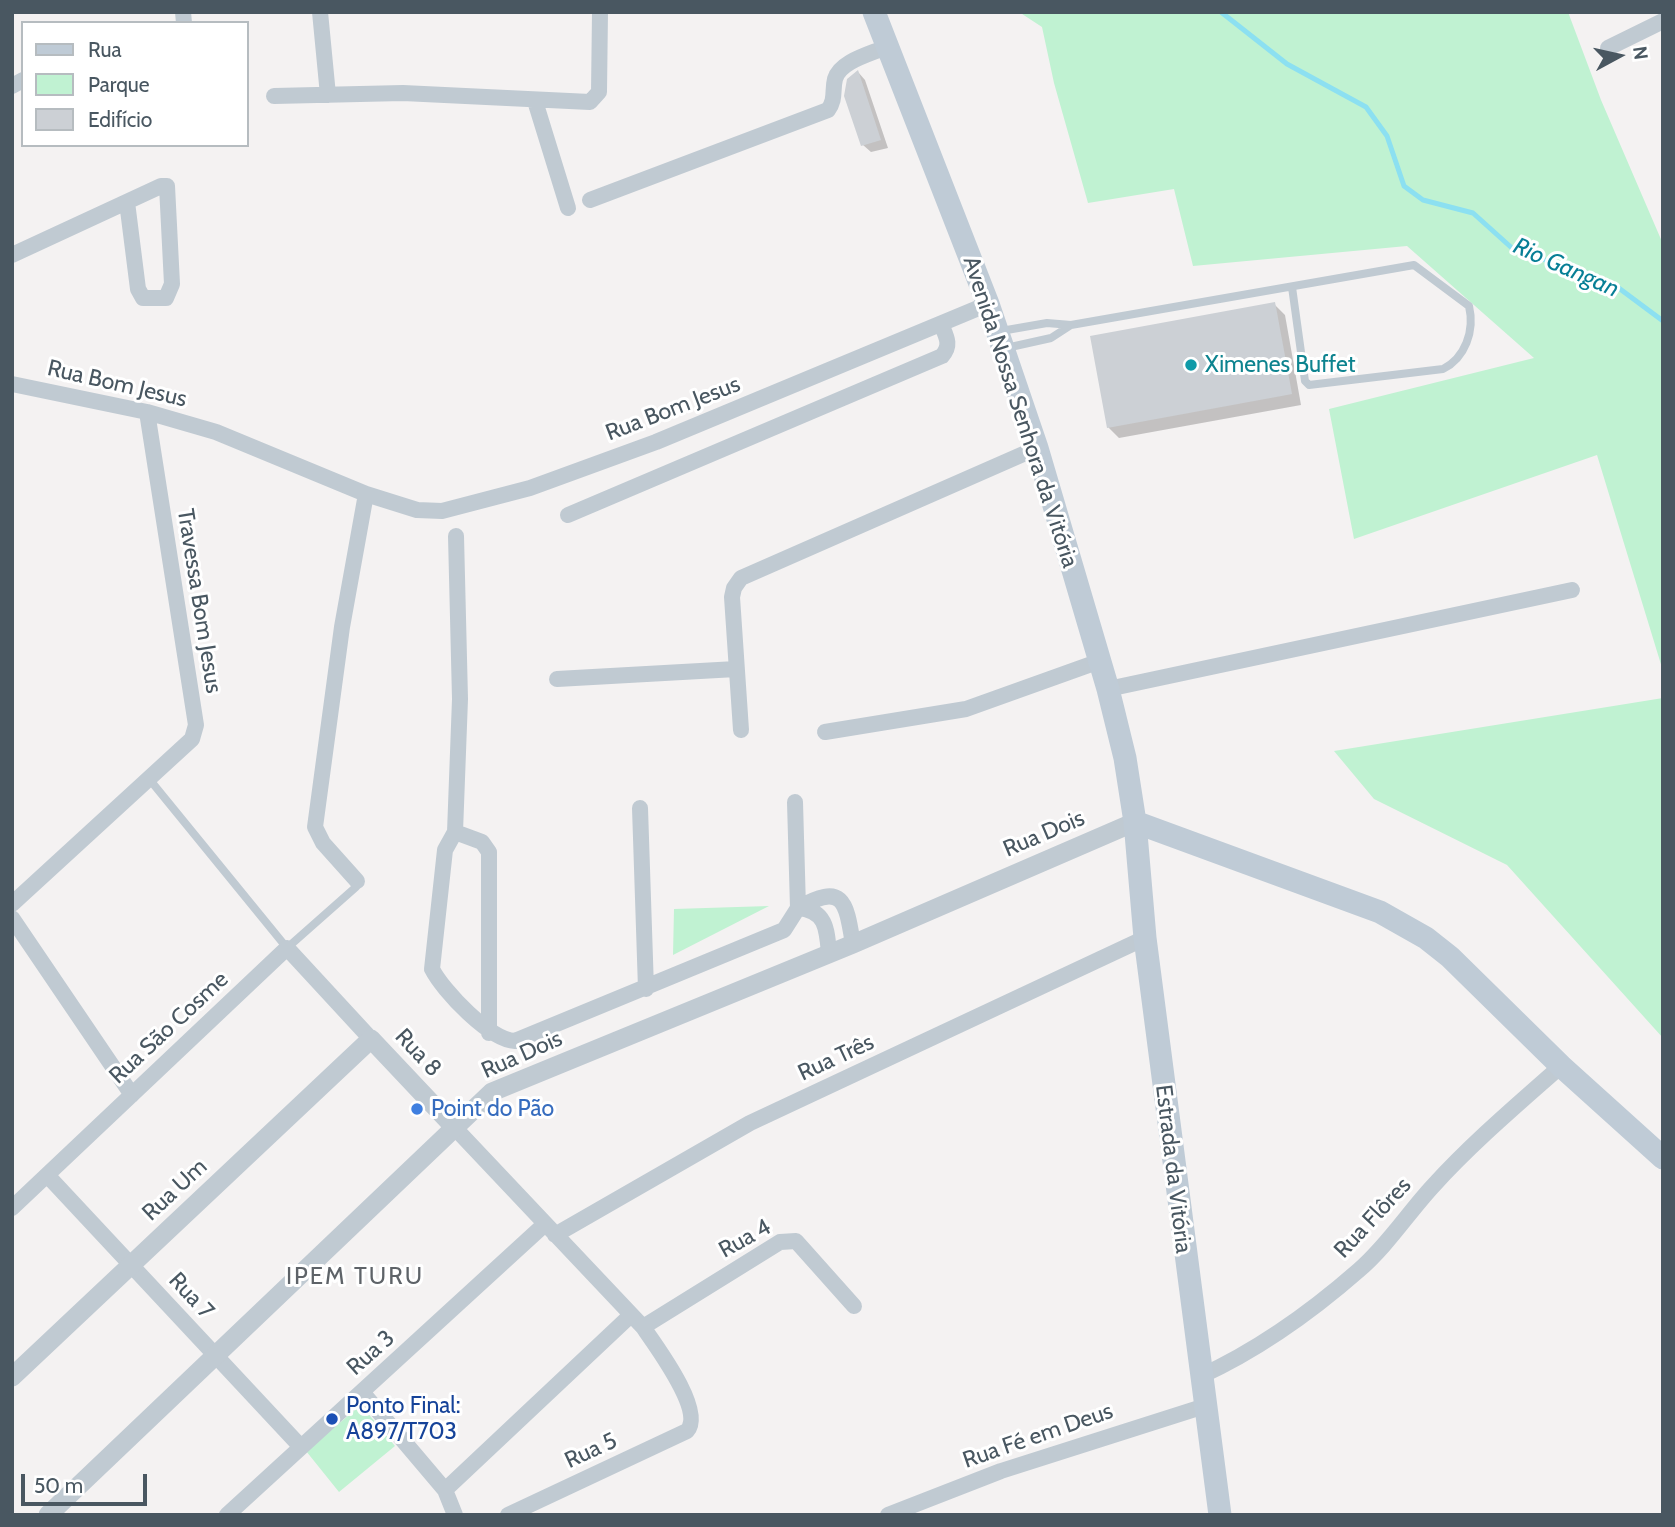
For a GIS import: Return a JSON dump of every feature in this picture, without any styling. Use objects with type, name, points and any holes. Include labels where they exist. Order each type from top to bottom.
[{"type":"main road","name":"Avenida Nossa Senhora da Vitória","points":[[874,12],[988,304],[1037,448],[1108,689],[1127,767],[1135,822]]},
{"type":"main road","points":[[1135,822],[1380,912],[1403,924],[1450,957],[1561,1066],[1663,1158]]},
{"type":"main road","name":"Estrada da Vitória","points":[[1135,822],[1145,938],[1199,1377],[1220,1515]]},
{"type":"main road","points":[[1137,853],[1145,842],[1165,834]]},
{"type":"street","points":[[320,12],[328,95]]},
{"type":"street","points":[[274,96],[403,93],[590,102],[598,92],[600,12]]},
{"type":"street","points":[[1608,48],[1663,21]]},
{"type":"street","points":[[590,200],[828,110],[834,102],[835,79],[843,66],[886,47]]},
{"type":"street","points":[[535,101],[568,208]]},
{"type":"street","points":[[12,255],[161,186],[169,189],[172,284],[166,298],[155,300],[141,295],[127,202]]},
{"type":"street","name":"Rua Bom Jesus","points":[[12,384],[147,412],[216,432],[366,494],[425,511],[457,509],[530,488],[668,437],[988,304]]},
{"type":"street","points":[[568,515],[942,356],[948,350],[948,341],[941,324]]},
{"type":"street","name":"Travessa Bom Jesus","points":[[147,412],[196,725],[192,739],[150,780]]},
{"type":"street","points":[[741,730],[732,597],[741,578],[1037,448]]},
{"type":"street","points":[[357,881],[323,843],[315,827],[342,627],[366,494]]},
{"type":"street","points":[[456,536],[460,699],[455,832],[445,850],[432,969],[489,1033],[504,1041],[515,1041],[778,934],[789,925],[798,908],[795,802]]},
{"type":"street","points":[[1108,689],[1573,590]]},
{"type":"street","points":[[825,732],[966,709],[1100,661]]},
{"type":"street","points":[[557,679],[736,669]]},
{"type":"street","points":[[12,904],[150,780]]},
{"type":"street","points":[[640,808],[646,989]]},
{"type":"street","name":"Rua Dois","points":[[48,1515],[492,1092],[853,944],[1135,822]]},
{"type":"street","points":[[455,832],[482,842],[489,852],[489,1033]]},
{"type":"street","points":[[798,908],[820,897],[840,898],[848,911],[853,944]]},
{"type":"street","points":[[798,908],[812,910],[822,919],[829,954]]},
{"type":"street","points":[[12,918],[132,1095]]},
{"type":"street","name":"Rua Três","points":[[550,1229],[750,1123],[1145,938]]},
{"type":"street","name":"Rua 8","points":[[287,948],[643,1327],[685,1395],[691,1426]]},
{"type":"street","name":"Rua São Cosme","points":[[12,1208],[287,948]]},
{"type":"street","name":"Rua Um","points":[[12,1377],[371,1039]]},
{"type":"street","name":"Rua Flôres","points":[[1199,1377],[1235,1360],[1290,1326],[1359,1270],[1433,1186],[1494,1125],[1561,1066]]},
{"type":"street","name":"Rua 7","points":[[47,1175],[301,1447]]},
{"type":"street","name":"Rua 3","points":[[227,1515],[362,1392],[550,1229]]},
{"type":"street","name":"Rua 4","points":[[643,1327],[780,1242],[790,1240],[796,1241],[854,1306]]},
{"type":"street","points":[[445,1490],[631,1315]]},
{"type":"street","points":[[362,1392],[445,1490],[455,1515]]},
{"type":"street","name":"Rua Fé em Deus","points":[[888,1515],[1050,1454],[1205,1406]]},
{"type":"street","name":"Rua 5","points":[[508,1515],[687,1431],[691,1426]]},
{"type":"lane","points":[[1000,340],[1047,323],[1071,325],[1416,265],[1469,306],[1471,315],[1464,351],[1457,362],[1443,369],[1309,385],[1305,381],[1292,287]]},
{"type":"lane","points":[[1000,340],[1051,338],[1071,325]]},
{"type":"lane","name":"Rua 8","points":[[150,780],[287,948]]},
{"type":"lane","name":"Rua São Cosme","points":[[287,948],[356,887],[357,881]]},
{"type":"green space","points":[[1019,12],[1568,12],[1601,100],[1663,244],[1663,671],[1597,455],[1354,539],[1329,409],[1534,358],[1407,246],[1193,266],[1174,189],[1088,203],[1054,83],[1042,27]]},
{"type":"green space","points":[[1663,698],[1663,1038],[1507,865],[1374,799],[1334,751]]},
{"type":"green space","points":[[769,906],[673,955],[674,909]]},
{"type":"green space","points":[[361,1405],[395,1446],[339,1492],[306,1451]]},
{"type":"building","points":[[858,70],[881,140],[861,146],[844,96],[847,79]]},
{"type":"building","name":"Ximenes Buffet","points":[[1275,302],[1292,394],[1107,428],[1090,336]]},
{"type":"waterway","name":"Rio Gangan","points":[[1221,12],[1287,64],[1366,107],[1387,136],[1404,186],[1423,200],[1473,213],[1513,249],[1612,283],[1663,321]]},
{"type":"place","name":"Ximenes Buffet","points":[[1191,365]]},
{"type":"place","name":"Point do Pão","points":[[417,1109]]},
{"type":"place","name":"Ponto Final: A897/T703","points":[[332,1419]]},
{"type":"district","name":"IPEM TURU","points":[[355,1277]]}]
